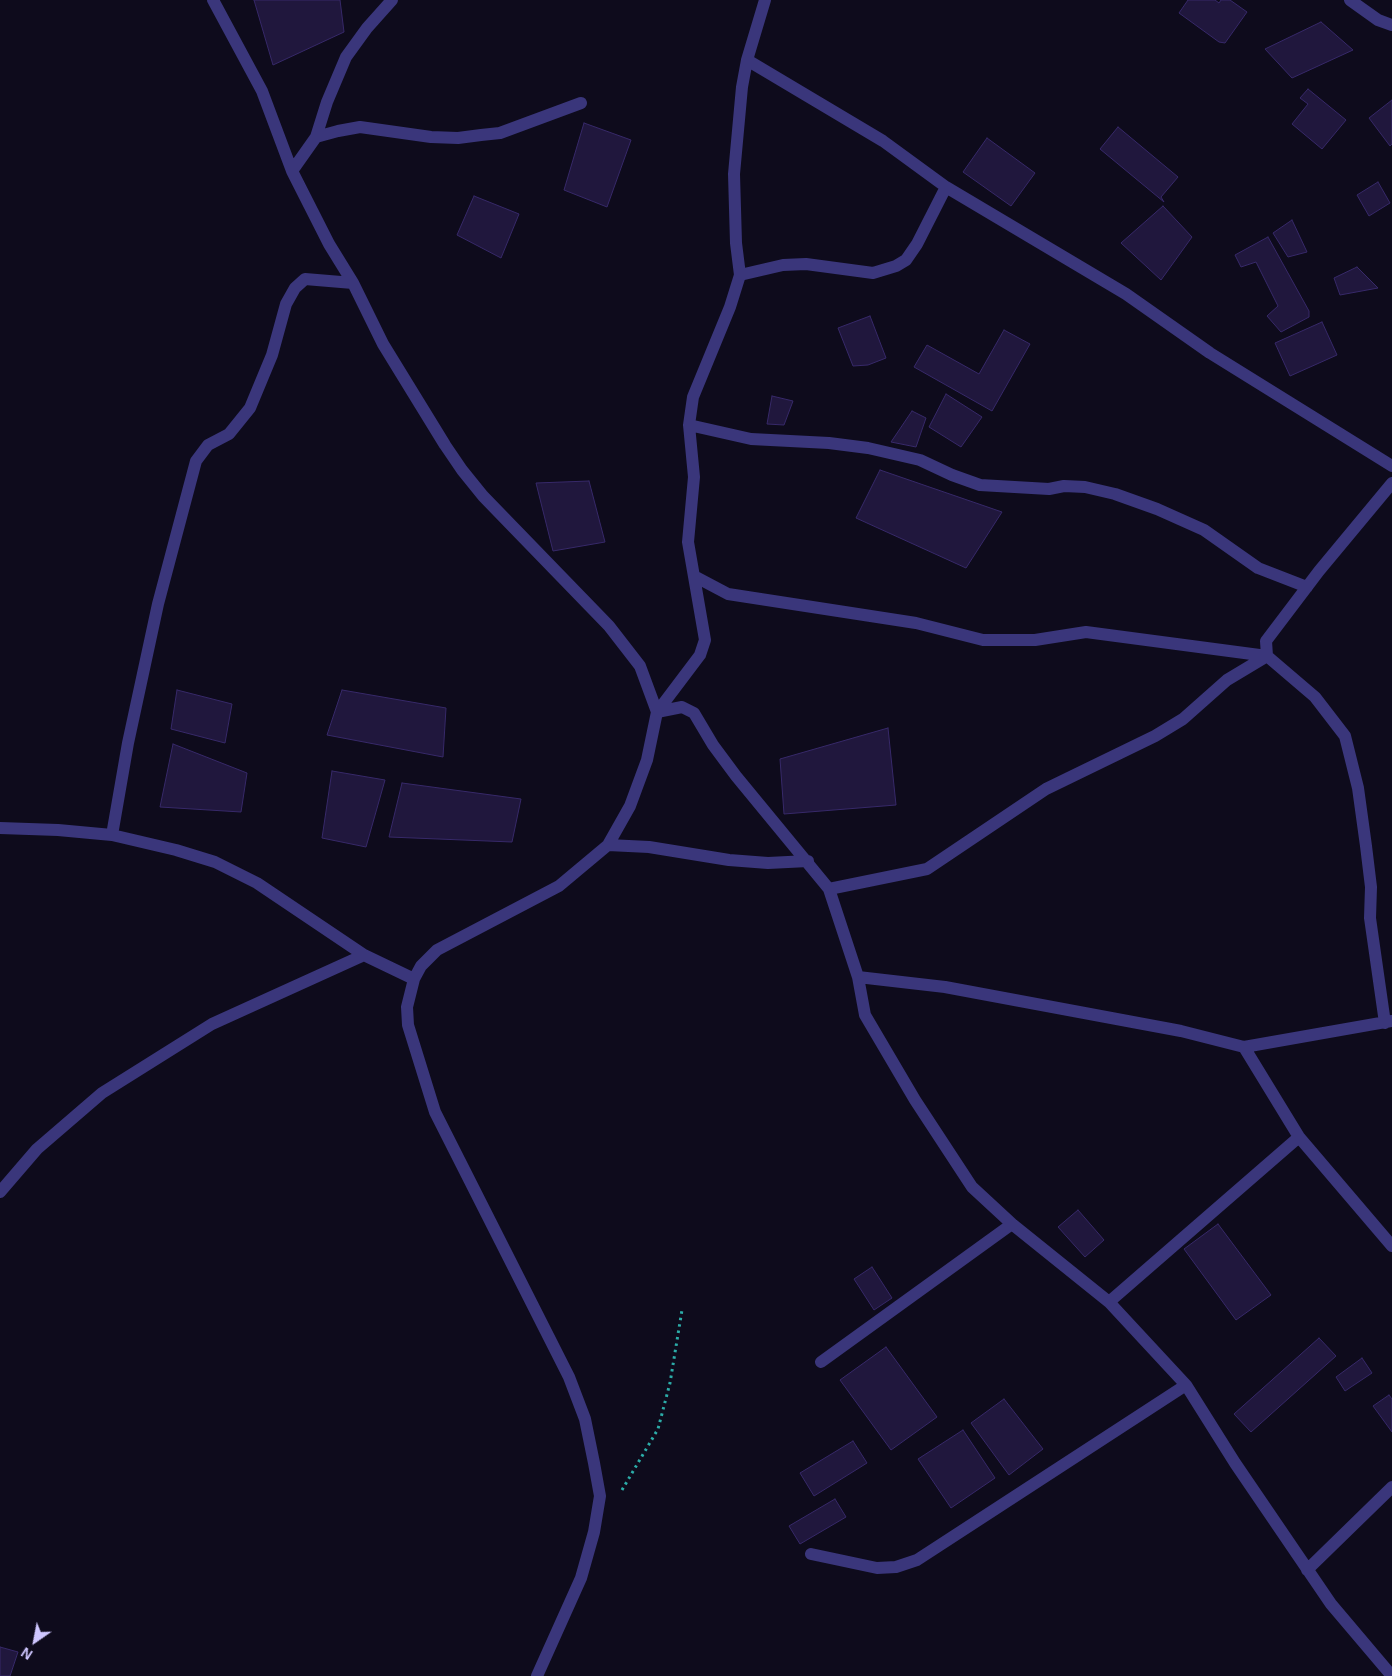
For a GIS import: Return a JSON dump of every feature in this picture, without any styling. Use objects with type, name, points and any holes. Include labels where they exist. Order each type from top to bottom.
[{"type":"street","points":[[212,0],[262,91],[292,171],[353,283],[383,344],[462,470],[496,510],[609,626],[640,666],[657,712]]},
{"type":"street","points":[[292,171],[316,137],[327,102],[346,57],[367,28],[392,0]]},
{"type":"street","points":[[537,1676],[580,1578],[594,1532],[600,1496],[585,1419],[568,1377],[435,1112],[408,1025],[407,1007],[414,979],[421,966],[437,950],[558,886],[608,845],[630,806],[644,769],[657,712],[700,655],[705,640],[688,542],[694,478],[689,425],[693,396],[730,307],[740,275],[734,174],[742,87],[747,60],[765,0]]},
{"type":"street","points":[[1350,0],[1378,20],[1392,25]]},
{"type":"street","points":[[747,60],[882,142],[946,188],[1126,294],[1210,353],[1392,466]]},
{"type":"street","points":[[316,137],[360,127],[431,137],[458,138],[500,133],[581,103]]},
{"type":"street","points":[[740,275],[783,265],[806,264],[873,273],[896,266],[906,260],[918,244],[946,188]]},
{"type":"street","points":[[112,835],[128,743],[158,604],[196,461],[208,445],[229,434],[250,408],[272,355],[286,304],[295,288],[305,279],[353,283]]},
{"type":"street","points":[[689,425],[751,439],[829,443],[868,448],[920,460],[952,475],[980,485],[1049,489],[1064,486],[1085,487],[1115,494],[1204,530],[1258,568],[1307,587]]},
{"type":"street","points":[[1267,656],[1266,641],[1392,482]]},
{"type":"street","points":[[694,576],[728,594],[916,623],[983,640],[1035,640],[1086,632],[1267,656],[1315,697],[1346,736],[1358,788],[1371,887],[1370,918],[1388,1022],[1244,1047],[1181,1031],[945,987],[858,977]]},
{"type":"street","points":[[828,890],[928,869],[1046,789],[1183,719],[1227,680],[1267,656]]},
{"type":"street","points":[[657,712],[682,707],[694,713],[713,745],[736,776],[808,861],[828,890],[858,977],[865,1015],[925,1116],[972,1187],[1012,1224],[1110,1302],[1186,1385],[1331,1604],[1392,1676]]},
{"type":"street","points":[[0,828],[58,830],[112,835],[198,856],[237,872],[364,955],[414,979]]},
{"type":"street","points":[[608,845],[649,847],[730,860],[768,863],[808,861]]},
{"type":"street","points":[[0,1192],[37,1148],[102,1093],[212,1024],[364,955]]},
{"type":"street","points":[[1244,1047],[1299,1137],[1392,1246]]},
{"type":"street","points":[[1110,1302],[1299,1137]]},
{"type":"street","points":[[821,1362],[1012,1224]]},
{"type":"street","points":[[810,1554],[877,1568],[896,1567],[917,1560],[1186,1385]]},
{"type":"street","points":[[1307,1570],[1392,1487]]},
{"type":"path","points":[[621,1491],[658,1429],[670,1383],[682,1310]]},
{"type":"building","points":[[254,0],[340,0],[344,32],[273,65]]},
{"type":"building","points":[[1188,0],[1215,0],[1219,3],[1221,0],[1230,0],[1247,12],[1225,43],[1219,42],[1179,13]]},
{"type":"building","points":[[1321,22],[1353,50],[1292,78],[1265,49]]},
{"type":"building","points":[[1308,89],[1346,120],[1322,149],[1292,124],[1308,104],[1300,98]]},
{"type":"building","points":[[1392,100],[1392,144],[1390,146],[1369,118]]},
{"type":"building","points":[[584,123],[631,140],[607,207],[564,190]]},
{"type":"building","points":[[1118,127],[1178,177],[1161,197],[1164,202],[1100,149]]},
{"type":"building","points":[[987,138],[1035,173],[1011,206],[963,172]]},
{"type":"building","points":[[1378,182],[1390,203],[1369,216],[1357,195]]},
{"type":"building","points":[[474,196],[519,214],[501,258],[457,235]]},
{"type":"building","points":[[1163,206],[1192,237],[1161,280],[1121,243]]},
{"type":"building","points":[[1292,220],[1307,252],[1288,257],[1273,233]]},
{"type":"building","points":[[1268,237],[1309,311],[1309,317],[1281,332],[1267,316],[1278,306],[1256,262],[1241,267],[1235,255]]},
{"type":"building","points":[[1357,267],[1378,288],[1340,295],[1334,278]]},
{"type":"building","points":[[870,316],[886,358],[868,365],[853,366],[838,328]]},
{"type":"building","points":[[1322,322],[1337,355],[1290,376],[1275,343]]},
{"type":"building","points":[[1004,330],[1030,344],[992,411],[914,367],[927,345],[979,374]]},
{"type":"building","points":[[946,394],[982,417],[961,447],[929,427]]},
{"type":"building","points":[[772,396],[793,401],[784,425],[767,424]]},
{"type":"building","points":[[912,411],[926,418],[916,447],[891,442]]},
{"type":"building","points":[[880,470],[1002,512],[966,568],[856,518]]},
{"type":"building","points":[[589,481],[605,542],[553,551],[536,483]]},
{"type":"building","points":[[177,690],[232,704],[225,743],[171,729]]},
{"type":"building","points":[[342,690],[446,708],[443,757],[327,735]]},
{"type":"building","points":[[888,728],[896,805],[784,814],[780,759]]},
{"type":"building","points":[[173,744],[247,773],[241,812],[160,807]]},
{"type":"building","points":[[332,771],[385,780],[366,847],[322,838]]},
{"type":"building","points":[[402,783],[521,799],[512,842],[389,837]]},
{"type":"building","points":[[1078,1210],[1104,1240],[1085,1257],[1058,1227]]},
{"type":"building","points":[[1218,1224],[1271,1295],[1236,1320],[1184,1249]]},
{"type":"building","points":[[872,1267],[892,1298],[874,1310],[854,1279]]},
{"type":"building","points":[[1319,1338],[1336,1356],[1251,1432],[1234,1414]]},
{"type":"building","points":[[886,1347],[937,1417],[891,1450],[840,1380]]},
{"type":"building","points":[[1362,1358],[1372,1373],[1345,1391],[1336,1377]]},
{"type":"building","points":[[1389,1395],[1392,1399],[1392,1432],[1373,1406]]},
{"type":"building","points":[[1004,1399],[1043,1449],[1009,1475],[971,1423]]},
{"type":"building","points":[[963,1430],[995,1478],[951,1508],[918,1459]]},
{"type":"building","points":[[853,1441],[867,1463],[814,1496],[800,1473]]},
{"type":"building","points":[[835,1499],[846,1517],[800,1544],[789,1526]]},
{"type":"building","points":[[0,1647],[18,1652],[10,1676],[0,1676]]}]
